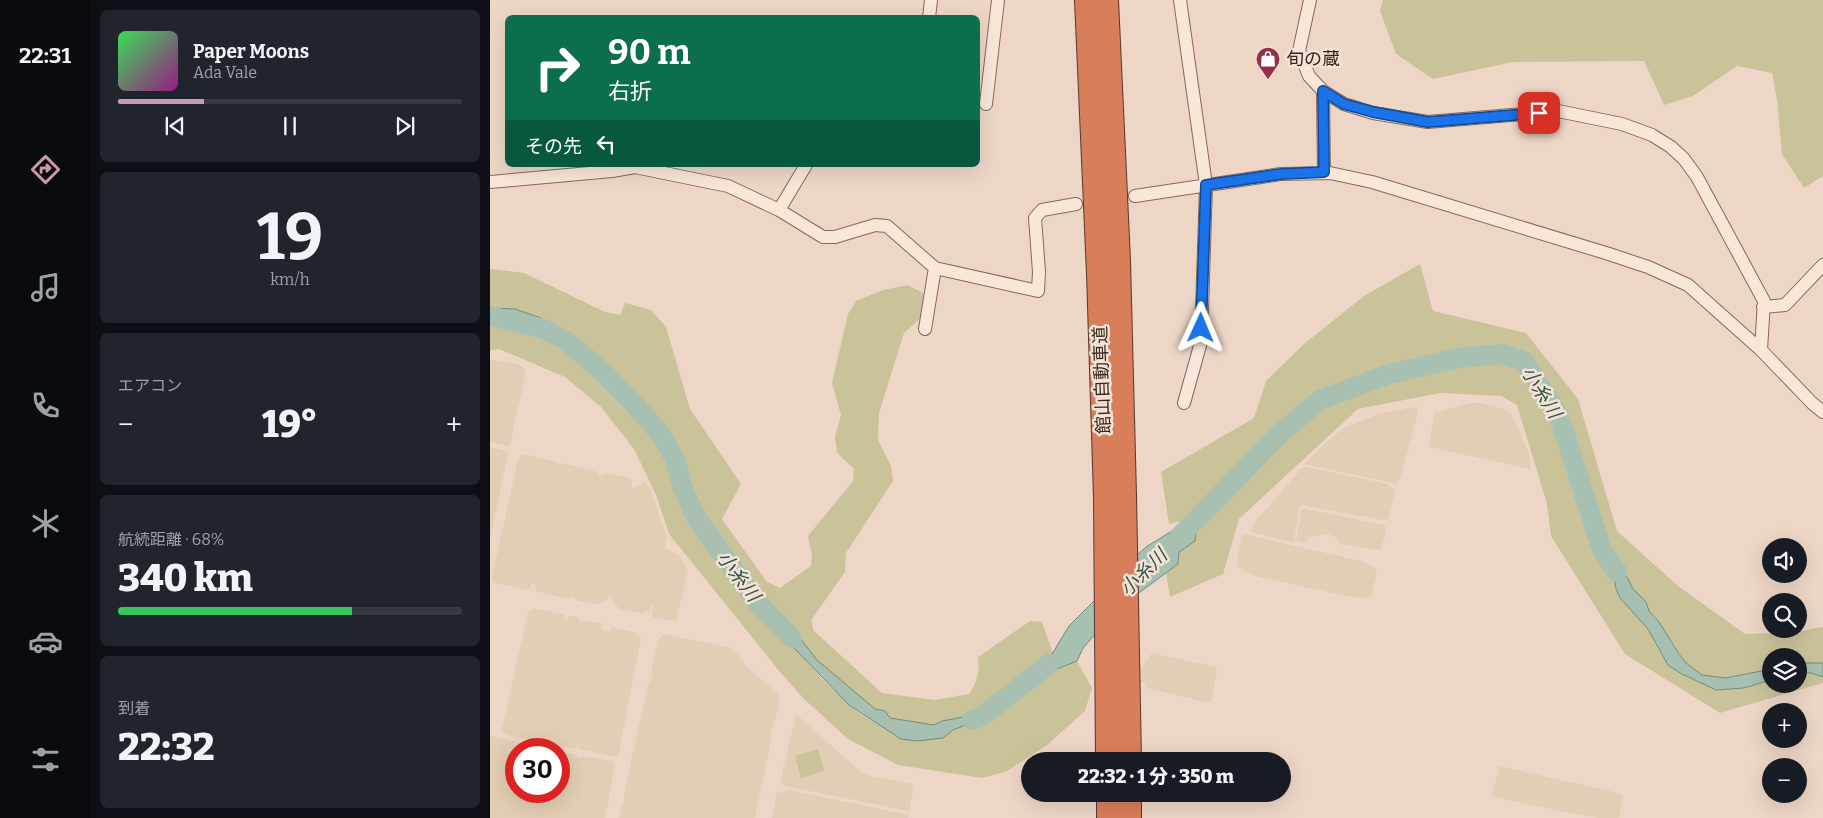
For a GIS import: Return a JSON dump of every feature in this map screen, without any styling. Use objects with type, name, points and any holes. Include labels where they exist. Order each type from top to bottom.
[{"type":"highway","points":[[1082,0],[1090,65]]},
{"type":"highway","name":"館山自動車道","points":[[1087,0],[1099,284],[1115,496]]},
{"type":"highway","name":"館山自動車道","points":[[1106,0],[1118,261],[1115,496],[1118,725],[1126,752]]},
{"type":"highway","name":"館山自動車道","points":[[1110,752],[1118,725]]},
{"type":"highway","points":[[1108,802],[1109,818]]},
{"type":"highway","points":[[1129,802],[1129,818]]},
{"type":"street","points":[[929,15],[930,0]]},
{"type":"street","points":[[986,104],[998,0]]},
{"type":"street","points":[[1180,0],[1206,185],[1201,342],[1184,403]]},
{"type":"street","points":[[1310,0],[1299,51],[1309,76],[1323,91],[1344,104],[1373,112],[1428,122],[1558,111],[1622,124],[1652,135],[1671,147],[1684,159],[1697,177],[1764,300],[1761,350]]},
{"type":"street","points":[[1323,91],[1324,172]]},
{"type":"street","points":[[490,182],[612,171],[635,167],[728,186],[779,210],[823,236],[835,237],[875,225],[887,226],[935,268],[1038,291],[1039,272],[1035,218],[1042,210],[1076,204]]},
{"type":"street","points":[[779,210],[805,167]]},
{"type":"street","points":[[1135,196],[1281,174],[1324,172],[1372,182],[1610,254],[1648,267],[1688,285],[1761,350],[1823,412]]},
{"type":"street","points":[[1763,307],[1785,305],[1823,265]]},
{"type":"street","points":[[925,329],[935,268]]},
{"type":"shaded area","points":[[1383,0],[1823,0],[1823,176],[1804,188],[1782,154],[1777,100],[1772,73],[1737,66],[1693,96],[1664,105],[1644,61],[1513,62],[1433,79],[1396,54],[1380,11]]},
{"type":"shaded area","points":[[1420,264],[1433,311],[1526,333],[1578,399],[1617,531],[1678,586],[1745,634],[1762,633],[1762,638],[1807,638],[1807,630],[1823,627],[1823,663],[1807,663],[1807,648],[1762,648],[1762,671],[1726,678],[1702,675],[1686,663],[1659,622],[1649,611],[1646,602],[1633,589],[1628,579],[1603,551],[1616,576],[1615,586],[1620,598],[1648,629],[1668,665],[1744,688],[1762,683],[1762,693],[1789,693],[1720,713],[1625,654],[1551,536],[1547,504],[1517,405],[1501,396],[1440,393],[1358,409],[1239,519],[1223,574],[1170,597],[1166,573],[1178,564],[1179,552],[1187,546],[1196,528],[1193,518],[1169,524],[1161,472],[1254,418],[1266,381],[1304,344],[1364,296]]},
{"type":"shaded area","points":[[490,269],[524,273],[605,312],[620,315],[625,303],[651,310],[666,327],[690,409],[741,484],[722,519],[767,582],[780,588],[811,566],[812,556],[808,536],[853,481],[854,469],[837,453],[835,437],[841,415],[832,383],[848,314],[856,301],[883,290],[908,285],[923,293],[924,315],[904,333],[879,413],[878,440],[891,466],[893,481],[846,553],[845,572],[812,619],[813,630],[882,693],[935,700],[969,694],[977,677],[979,668],[978,657],[1030,621],[1042,622],[1053,653],[1046,664],[1028,681],[1047,677],[1057,669],[1077,661],[1092,688],[1085,711],[1046,746],[1037,752],[1021,752],[1021,762],[1005,772],[982,778],[898,765],[848,739],[804,699],[780,672],[669,534],[656,495],[634,449],[601,407],[565,377],[499,349],[490,350],[490,325],[505,326],[525,331],[540,318],[515,309],[490,308]],"holes":[[[774,619],[795,632],[816,660],[875,709],[890,718],[934,725],[942,721],[968,716],[975,710],[989,705],[993,707],[943,738],[895,735],[859,713],[825,682],[796,650]]]},
{"type":"shaded area","points":[[490,359],[517,364],[522,366],[526,372],[510,444],[507,446],[490,442]]},
{"type":"shaded area","points":[[1470,403],[1479,403],[1504,409],[1513,416],[1529,454],[1531,469],[1429,447],[1434,413]]},
{"type":"shaded area","points":[[1417,407],[1418,413],[1397,484],[1304,464],[1344,428],[1376,415]]},
{"type":"shaded area","points":[[490,447],[507,451],[508,455],[490,539]]},
{"type":"shaded area","points":[[523,454],[557,462],[559,466],[563,463],[598,472],[599,476],[605,473],[630,478],[632,489],[644,482],[650,488],[666,534],[665,548],[679,555],[688,570],[676,621],[652,617],[653,604],[649,610],[642,613],[619,609],[610,596],[598,604],[576,600],[573,596],[571,599],[567,599],[536,591],[535,584],[532,582],[527,590],[493,582],[492,577],[518,459]]},
{"type":"shaded area","points":[[1306,467],[1388,484],[1395,491],[1388,519],[1383,520],[1301,505],[1294,541],[1250,532],[1254,523],[1301,469]]},
{"type":"shaded area","points":[[1302,508],[1383,525],[1386,527],[1386,530],[1381,550],[1339,544],[1335,537],[1328,534],[1309,537],[1306,543],[1296,541]]},
{"type":"shaded area","points":[[1244,534],[1360,561],[1374,567],[1377,573],[1371,597],[1346,596],[1251,575],[1237,566],[1241,537]]},
{"type":"shaded area","points":[[533,608],[565,615],[565,619],[576,616],[580,620],[580,624],[585,620],[603,624],[602,630],[608,632],[613,627],[637,633],[640,636],[641,639],[618,757],[578,749],[577,746],[576,748],[570,747],[570,738],[520,738],[503,734],[502,729],[528,612]]},
{"type":"shaded area","points":[[663,634],[728,647],[734,650],[746,666],[779,695],[779,705],[773,728],[770,732],[772,736],[762,784],[760,784],[761,789],[755,818],[619,818],[625,801],[624,793],[648,684],[653,676],[651,672],[658,639]]},
{"type":"shaded area","points":[[1152,653],[1216,667],[1217,672],[1211,702],[1146,688],[1145,682],[1139,682],[1140,670]]},
{"type":"shaded area","points":[[1807,673],[1823,677],[1823,683],[1807,688]]},
{"type":"shaded area","points":[[796,714],[862,773],[911,783],[914,788],[909,811],[785,786],[780,783]]},
{"type":"shaded area","points":[[490,736],[505,739],[505,803],[570,803],[570,754],[576,755],[578,759],[582,756],[613,761],[615,765],[605,818],[490,818]]},
{"type":"shaded area","points":[[818,749],[824,771],[801,778],[795,756]]},
{"type":"shaded area","points":[[1499,766],[1622,795],[1619,818],[1598,818],[1492,796]]},
{"type":"shaded area","points":[[788,790],[909,815],[908,818],[772,818],[777,792],[784,793]]},
{"type":"water","points":[[490,308],[515,309],[541,318],[544,329],[525,331],[505,326],[490,325]]},
{"type":"water","points":[[1193,518],[1197,519],[1195,541],[1179,552],[1178,564],[1136,595],[1135,557],[1146,547]]},
{"type":"water","points":[[1602,550],[1611,556],[1633,589],[1646,602],[1649,611],[1659,622],[1686,663],[1702,675],[1726,678],[1762,671],[1762,683],[1744,688],[1716,690],[1680,673],[1668,665],[1648,629],[1620,598],[1615,586],[1616,576]]},
{"type":"water","points":[[1098,597],[1099,630],[1083,648],[1077,661],[1057,669],[1047,677],[1027,681],[1046,664],[1069,626]]},
{"type":"water","points":[[774,619],[795,632],[817,660],[875,709],[885,711],[890,718],[934,725],[942,721],[968,716],[975,710],[990,705],[993,707],[991,713],[986,717],[953,730],[943,738],[917,741],[901,739],[849,705],[771,626]]},
{"type":"water","points":[[1807,663],[1823,663],[1823,677],[1807,673]]},
{"type":"waterway","name":"小糸川","points":[[490,316],[544,329],[565,340],[602,371],[636,406],[659,432],[675,459],[683,489],[697,519],[758,603],[792,638]]},
{"type":"waterway","name":"小糸川","points":[[1179,537],[1283,431],[1320,400],[1389,374],[1459,358],[1502,354],[1524,361],[1559,416],[1602,550],[1617,572]]},
{"type":"waterway","name":"小糸川","points":[[972,720],[982,716],[1049,664]]},
{"type":"place","name":"旬の蔵","points":[[1268,80]]},
{"type":"route","points":[[1201,328],[1206,185],[1281,174],[1324,172],[1323,91],[1344,104],[1404,119],[1428,122],[1539,113]]}]
